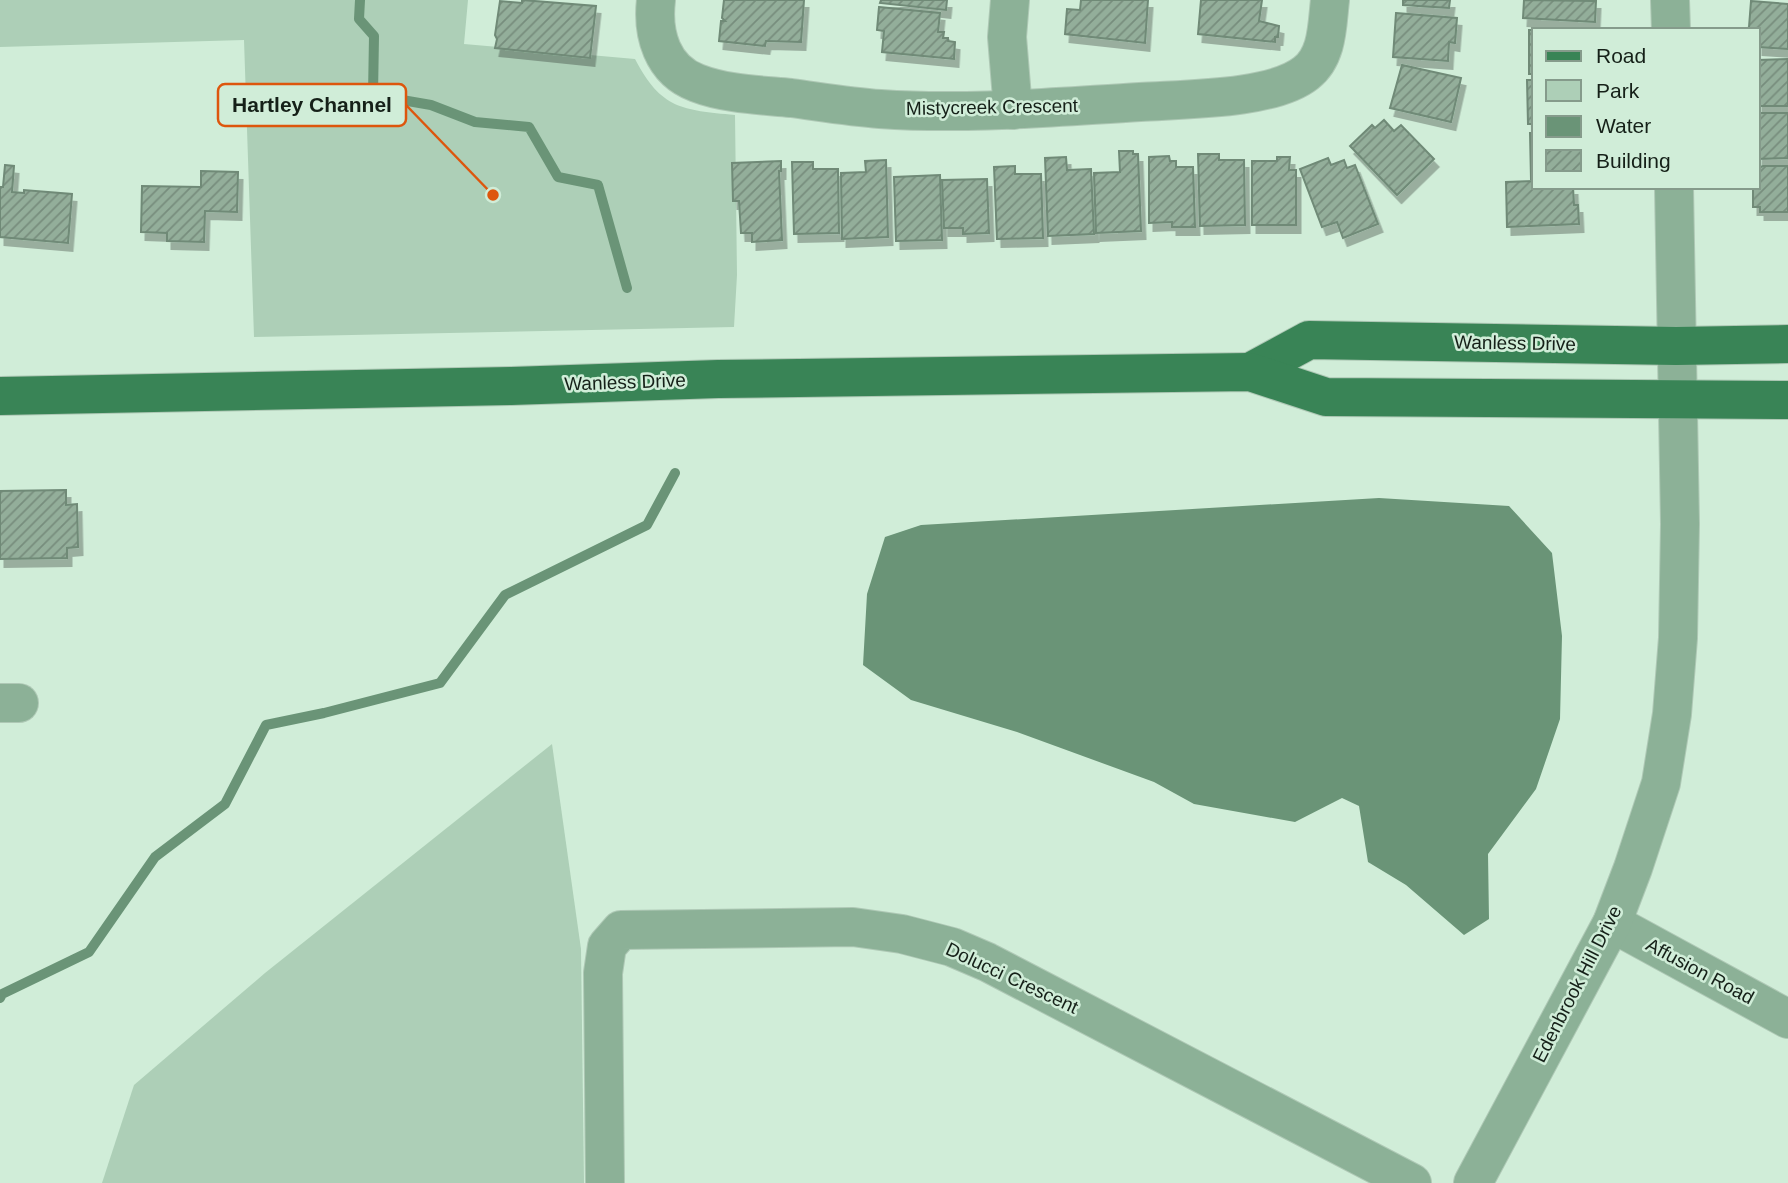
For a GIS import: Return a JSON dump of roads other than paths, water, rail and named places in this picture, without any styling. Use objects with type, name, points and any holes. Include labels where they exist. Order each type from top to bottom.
[{"type":"main road","name":"Wanless Drive","points":[[1250,372],[1309,340],[1676,346],[1788,344]]},
{"type":"main road","name":"Wanless Drive","points":[[0,396],[718,379],[1250,372],[1326,397],[1788,400]]},
{"type":"street","name":"Mistycreek Crescent","points":[[656,0],[654,10],[659,45],[669,65],[696,83],[736,92],[881,109],[1013,110],[1231,96],[1281,86],[1307,73],[1325,47],[1330,0]]},
{"type":"street","points":[[1010,0],[1007,37],[1013,110]]},
{"type":"street","points":[[1670,0],[1671,28]]},
{"type":"street","points":[[1674,189],[1676,346]]},
{"type":"street","name":"Edenbrook Hill Drive","points":[[1473,1183],[1612,923],[1661,783],[1672,714],[1678,638],[1676,346]]},
{"type":"street","name":"Affusion Road","points":[[1612,923],[1788,1019]]},
{"type":"street","name":"Dolucci Crescent","points":[[605,1183],[603,973],[607,946],[621,930],[853,927],[914,937],[952,947],[987,962],[1412,1183]]},
{"type":"water","points":[[1379,498],[1509,506],[1552,553],[1562,636],[1560,719],[1536,789],[1488,854],[1489,919],[1464,935],[1406,885],[1368,862],[1359,806],[1342,798],[1295,822],[1194,804],[1154,782],[1017,732],[911,700],[863,665],[867,594],[885,537],[921,525]]},
{"type":"waterway","points":[[360,0],[359,19],[374,36],[373,95],[431,105],[475,122],[529,127],[558,177],[598,185],[627,288]]},
{"type":"waterway","points":[[0,998],[2,994],[89,952],[155,857],[225,804],[266,725],[440,683],[505,595],[647,525],[675,473]]},
{"type":"place","name":"Hartley Channel","points":[[493,195]]}]
